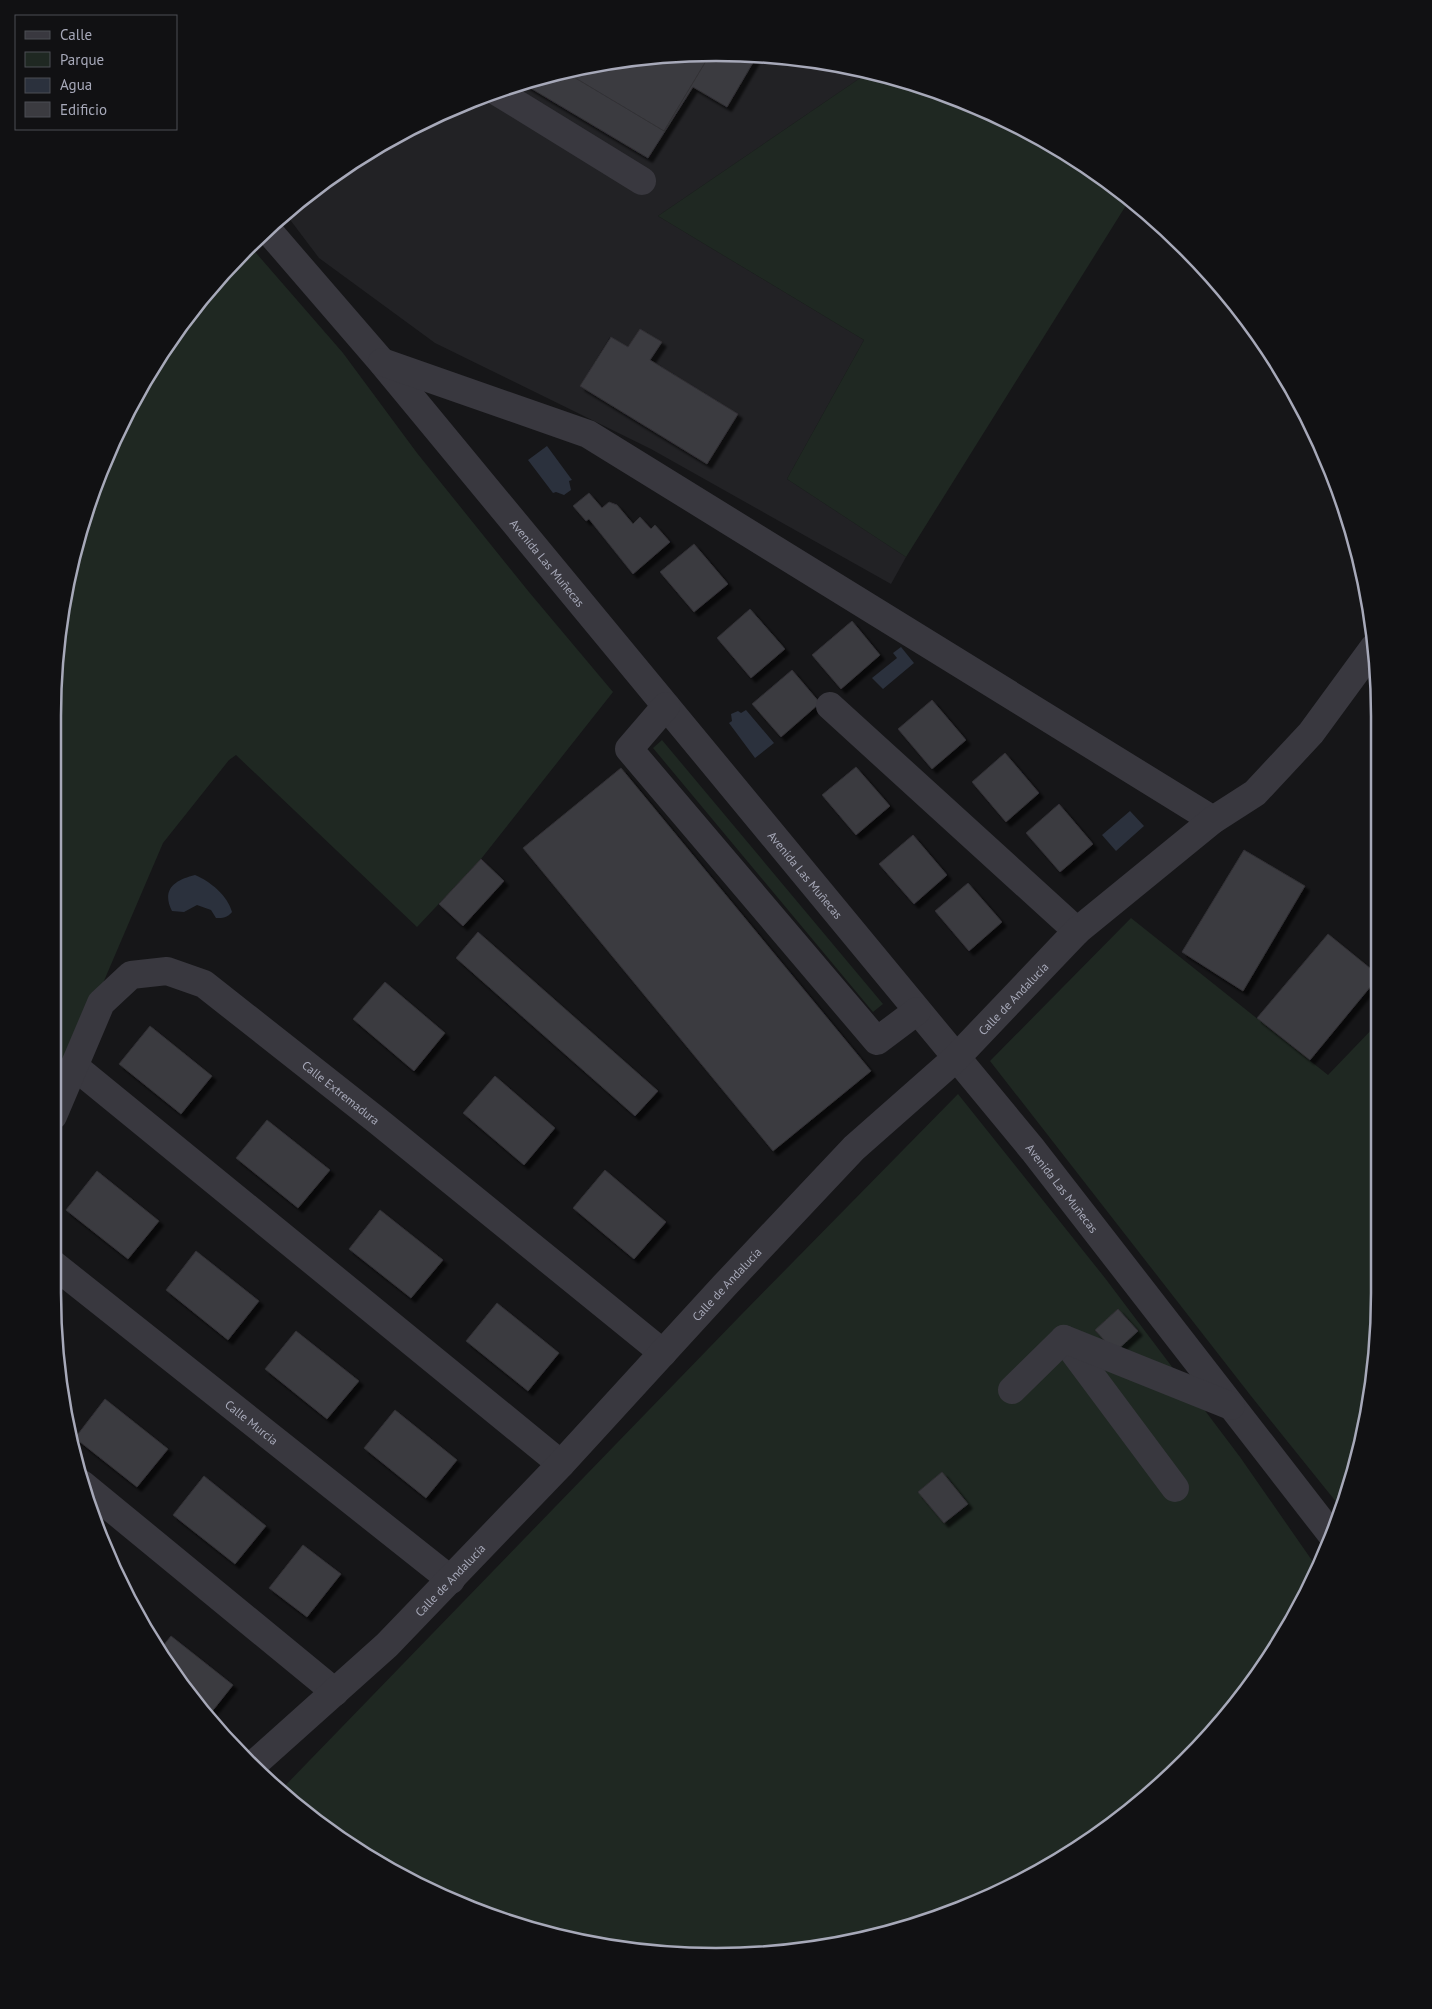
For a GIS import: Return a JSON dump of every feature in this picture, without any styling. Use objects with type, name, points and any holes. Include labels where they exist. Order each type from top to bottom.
[{"type":"street","points":[[505,96],[642,181]]},
{"type":"street","name":"Avenida Las Muñecas","points":[[272,235],[381,362],[1033,1150],[1327,1528]]},
{"type":"street","points":[[381,362],[588,434],[1214,820]]},
{"type":"street","name":"Calle de Andalucía","points":[[258,1761],[387,1644],[451,1580],[854,1148],[956,1058],[1077,931],[1214,820],[1255,793],[1311,733],[1367,656]]},
{"type":"street","points":[[666,706],[629,749],[877,1041],[917,1011]]},
{"type":"street","points":[[830,706],[1077,931]]},
{"type":"street","name":"Calle Extremadura","points":[[61,1096],[101,1003],[131,975],[168,971],[204,984],[379,1122],[662,1353]]},
{"type":"street","points":[[74,1066],[561,1464]]},
{"type":"street","name":"Calle Murcia","points":[[61,1271],[451,1580]]},
{"type":"street","points":[[1064,1339],[1232,1406]]},
{"type":"street","points":[[1012,1390],[1064,1339]]},
{"type":"street","points":[[1064,1339],[1175,1488]]},
{"type":"street","points":[[93,1493],[335,1692]]},
{"type":"shaded area","points":[[716,61],[759,63],[801,67],[860,78],[658,216],[864,340],[787,479],[906,557],[891,584],[651,449],[435,343],[319,258],[290,219],[352,172],[389,149],[465,111],[506,96],[588,74],[673,63]],"holes":[[[640,329],[661,342],[650,360],[738,414],[707,464],[580,386],[610,337],[628,347]]]},
{"type":"green space","points":[[860,78],[926,96],[967,111],[1006,129],[1080,172],[1126,206],[906,557],[787,479],[864,340],[658,216]]},
{"type":"green space","points":[[255,251],[343,353],[417,453],[529,592],[613,692],[481,859],[417,927],[236,755],[229,760],[163,843],[61,1081],[61,716],[67,631],[74,588],[96,506],[111,465],[129,426],[172,352],[197,317],[224,284]]},
{"type":"green space","points":[[662,740],[883,1004],[873,1012],[653,748]]},
{"type":"green space","points":[[1131,918],[1328,1075],[1371,1030],[1371,1293],[1369,1336],[1358,1421],[1336,1502],[1251,1396],[990,1061]]},
{"type":"green space","points":[[958,1094],[1105,1278],[1240,1457],[1313,1562],[1283,1620],[1235,1692],[1179,1756],[1115,1812],[1043,1860],[967,1898],[926,1913],[844,1935],[801,1942],[716,1948],[631,1942],[588,1935],[547,1925],[465,1898],[426,1880],[352,1837],[285,1786]]},
{"type":"water","points":[[547,446],[572,480],[569,481],[571,490],[564,495],[556,492],[553,493],[528,460]]},
{"type":"water","points":[[901,647],[914,663],[883,689],[872,678],[897,658],[893,653]]},
{"type":"water","points":[[746,710],[774,743],[755,758],[729,723],[732,721],[731,714],[738,711],[741,713]]},
{"type":"water","points":[[1130,811],[1144,826],[1116,851],[1102,835]]},
{"type":"water","points":[[195,875],[207,881],[227,900],[232,912],[230,914],[225,917],[216,918],[211,910],[197,905],[184,912],[172,911],[168,897],[169,891],[176,883]]},
{"type":"building","points":[[706,61],[664,131],[574,77],[631,67]]},
{"type":"building","points":[[716,61],[753,63],[727,107],[693,87],[648,158],[531,89],[588,74],[631,67]]},
{"type":"building","points":[[640,329],[662,342],[650,360],[738,414],[707,464],[580,386],[611,337],[628,347]]},
{"type":"building","points":[[589,493],[602,508],[609,502],[617,505],[633,524],[640,517],[651,529],[655,525],[670,542],[633,574],[589,519],[586,521],[573,506]]},
{"type":"building","points":[[694,544],[728,584],[694,612],[660,572]]},
{"type":"building","points":[[750,609],[785,649],[751,678],[717,638]]},
{"type":"building","points":[[852,621],[880,655],[841,689],[812,655]]},
{"type":"building","points":[[792,670],[820,703],[781,737],[752,704]]},
{"type":"building","points":[[932,700],[966,740],[932,769],[898,729]]},
{"type":"building","points":[[1005,753],[1039,793],[1006,822],[972,782]]},
{"type":"building","points":[[856,767],[890,806],[856,835],[822,795]]},
{"type":"building","points":[[621,768],[871,1071],[773,1151],[523,848]]},
{"type":"building","points":[[1059,804],[1093,844],[1060,872],[1026,833]]},
{"type":"building","points":[[913,835],[947,875],[914,904],[879,864]]},
{"type":"building","points":[[1244,850],[1305,886],[1243,991],[1182,952]]},
{"type":"building","points":[[481,859],[504,881],[463,926],[439,904]]},
{"type":"building","points":[[968,883],[1002,922],[969,951],[935,911]]},
{"type":"building","points":[[478,932],[658,1091],[635,1116],[456,958]]},
{"type":"building","points":[[1328,934],[1371,969],[1371,986],[1310,1060],[1257,1018]]},
{"type":"building","points":[[385,982],[445,1033],[414,1071],[353,1019]]},
{"type":"building","points":[[150,1026],[212,1076],[181,1114],[119,1064]]},
{"type":"building","points":[[495,1076],[555,1128],[524,1165],[463,1113]]},
{"type":"building","points":[[267,1120],[330,1170],[298,1208],[236,1158]]},
{"type":"building","points":[[605,1170],[666,1222],[634,1259],[573,1208]]},
{"type":"building","points":[[97,1171],[159,1221],[128,1259],[66,1210]]},
{"type":"building","points":[[380,1210],[443,1260],[411,1298],[349,1249]]},
{"type":"building","points":[[196,1251],[259,1301],[228,1340],[166,1290]]},
{"type":"building","points":[[497,1303],[559,1353],[528,1391],[466,1341]]},
{"type":"building","points":[[1118,1309],[1138,1331],[1115,1352],[1095,1330]]},
{"type":"building","points":[[296,1331],[359,1381],[327,1419],[265,1369]]},
{"type":"building","points":[[105,1399],[168,1449],[137,1487],[79,1441],[77,1435]]},
{"type":"building","points":[[395,1410],[457,1460],[426,1498],[364,1448]]},
{"type":"building","points":[[942,1472],[968,1504],[944,1523],[918,1492]]},
{"type":"building","points":[[204,1476],[266,1526],[235,1564],[173,1515]]},
{"type":"building","points":[[303,1545],[341,1574],[307,1617],[269,1588]]},
{"type":"building","points":[[171,1636],[233,1685],[212,1711],[197,1692],[164,1644]]}]
